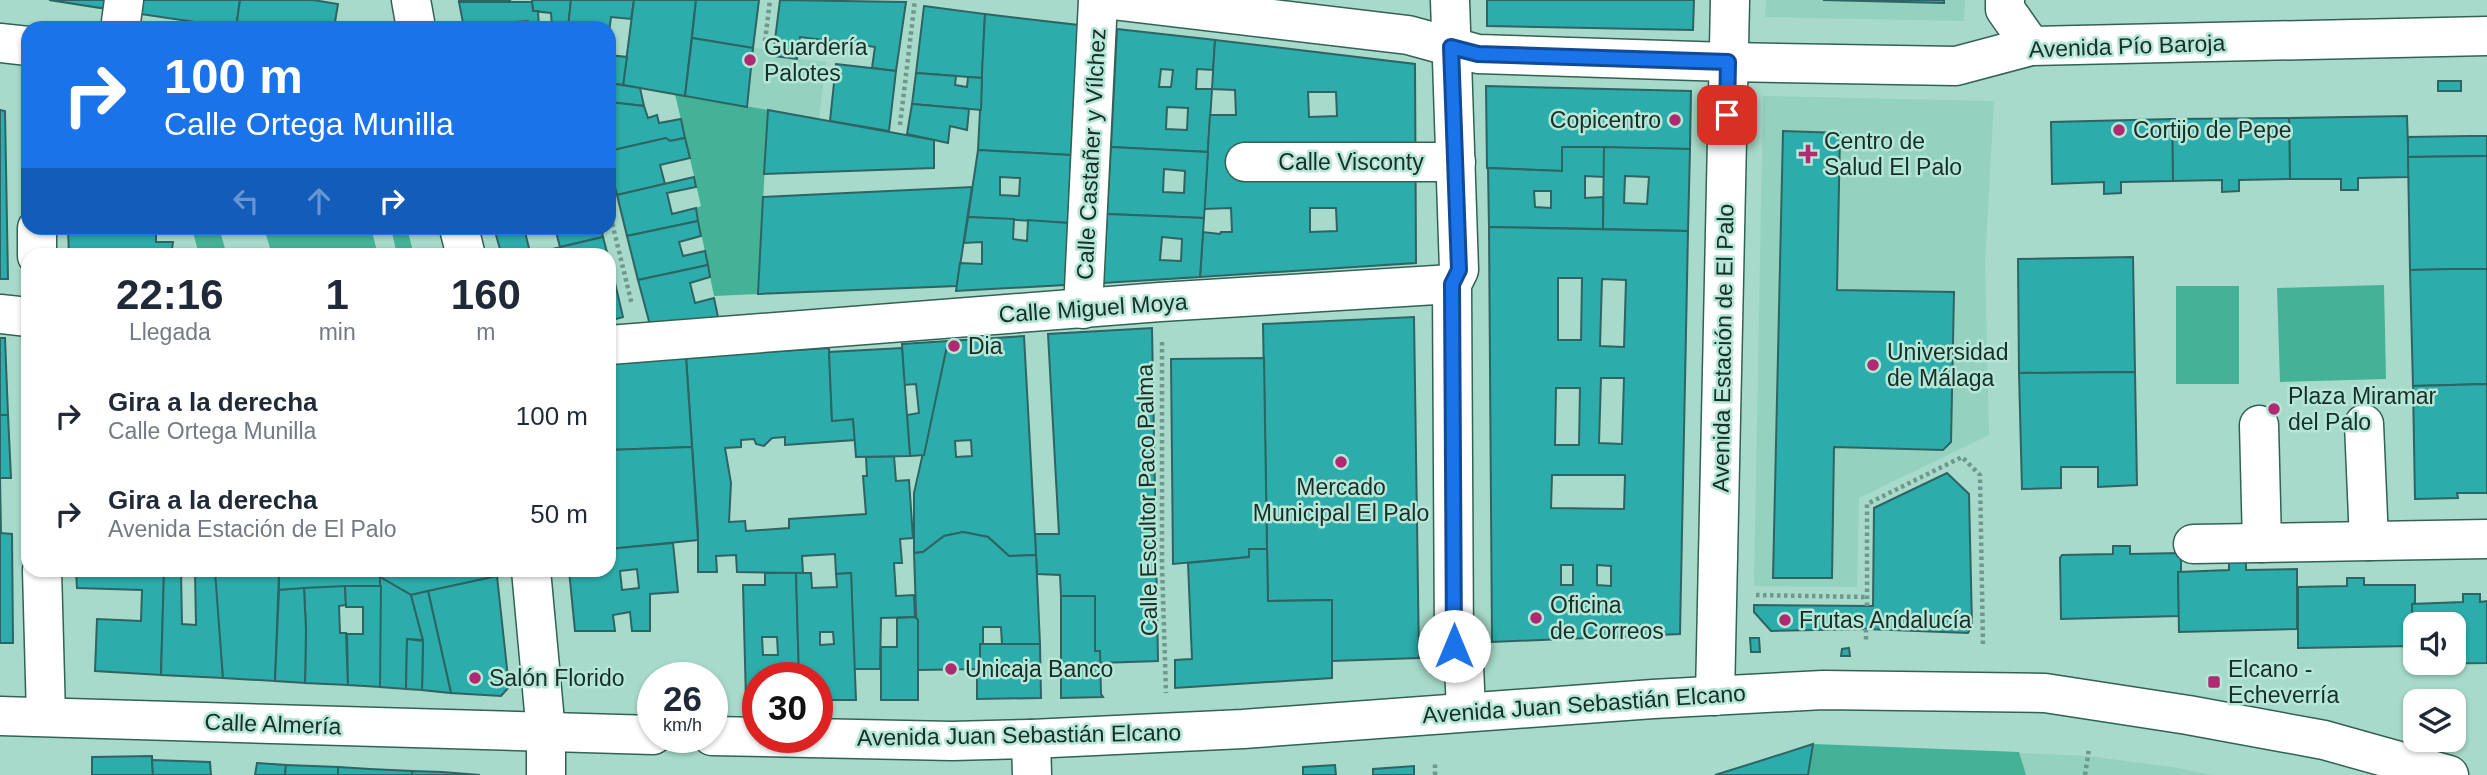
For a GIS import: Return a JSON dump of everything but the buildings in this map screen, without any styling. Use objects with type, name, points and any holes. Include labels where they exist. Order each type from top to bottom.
[{"type":"street","points":[[411,0],[415,21]]},
{"type":"street","name":"Calle Castañer y Vílchez","points":[[1083,309],[1098,0]]},
{"type":"street","name":"Avenida Pío Baroja","points":[[1112,0],[1408,35],[1478,54],[1728,62],[1956,66],[2031,46],[2487,36]]},
{"type":"street","points":[[1450,0],[1456,162],[1454,646],[1464,665],[1466,711]]},
{"type":"street","name":"Avenida Estación de El Palo","points":[[1715,696],[1730,0]]},
{"type":"street","points":[[2005,0],[2005,9],[2031,46]]},
{"type":"street","points":[[0,43],[21,45]]},
{"type":"street","name":"Calle Visconty","points":[[1245,162],[1456,162]]},
{"type":"street","points":[[1456,277],[1472,297],[1472,411]]},
{"type":"street","name":"Calle Miguel Moya","points":[[625,344],[1456,277]]},
{"type":"street","points":[[0,314],[21,316]]},
{"type":"street","points":[[2364,424],[2369,541]]},
{"type":"street","points":[[2259,425],[2262,543]]},
{"type":"street","points":[[1464,665],[1475,646],[1474,506]]},
{"type":"street","points":[[2193,544],[2487,539]]},
{"type":"street","points":[[42,577],[46,716]]},
{"type":"street","points":[[532,577],[546,733],[546,775]]},
{"type":"street","name":"Avenida Juan Sebastián Elcano","points":[[728,736],[952,741],[1031,757],[1243,729],[1466,711],[1823,690],[2045,694],[2188,715],[2323,740],[2449,775]]},
{"type":"street","name":"Calle Almería","points":[[0,716],[546,733]]},
{"type":"street","points":[[546,733],[637,735]]},
{"type":"path","points":[[765,41],[770,0]]},
{"type":"path","points":[[900,125],[915,0]]},
{"type":"path","points":[[616,269],[625,344]]},
{"type":"path","name":"Calle Escultor Paco Palma","points":[[1160,302],[1162,564],[1167,698]]},
{"type":"path","points":[[1867,606],[1867,503],[1962,457],[1980,475],[1983,647]]},
{"type":"path","points":[[1718,594],[1867,597]]},
{"type":"path","points":[[1866,629],[1866,640]]},
{"type":"path","points":[[2085,775],[2089,749]]},
{"type":"path","points":[[1435,762],[1435,775]]},
{"type":"shaded area","name":"Guardería Palotes","points":[[696,0],[759,0],[753,48],[764,49],[765,55],[768,56],[826,62],[819,119],[685,96]]},
{"type":"shaded area","points":[[1766,0],[1965,0],[1964,21],[1765,17]]},
{"type":"shaded area","points":[[675,94],[768,110],[758,294],[714,296],[696,208],[701,206]]},
{"type":"shaded area","name":"Universidad de Málaga","points":[[1763,96],[1994,101],[1985,263],[1989,435],[1859,498],[1857,587],[1754,586]]},
{"type":"shaded area","points":[[194,235],[221,235],[225,248],[197,248]]},
{"type":"shaded area","points":[[266,235],[373,235],[376,248],[270,248]]},
{"type":"shaded area","points":[[393,235],[409,235],[412,248],[395,248]]},
{"type":"shaded area","points":[[2384,285],[2386,379],[2280,382],[2277,288]]},
{"type":"shaded area","points":[[2176,286],[2239,286],[2239,384],[2176,384]]},
{"type":"shaded area","points":[[1813,744],[2088,756],[2212,775],[1808,775]]},
{"type":"shaded area","points":[[1813,744],[2019,752],[2026,775],[1808,775]]},
{"type":"place","name":"Guardería Palotes","points":[[750,60]]},
{"type":"place","name":"Copicentro","points":[[1675,120]]},
{"type":"place","name":"Cortijo de Pepe","points":[[2119,130]]},
{"type":"place","name":"Centro de Salud El Palo","points":[[1808,154]]},
{"type":"place","name":"Dia","points":[[954,346]]},
{"type":"place","name":"Universidad de Málaga","points":[[1873,365]]},
{"type":"place","name":"Plaza Miramar del Palo","points":[[2274,409]]},
{"type":"place","name":"Mercado Municipal El Palo","points":[[1341,462]]},
{"type":"place","name":"Oficina de Correos","points":[[1536,618]]},
{"type":"place","name":"Frutas Andalucía","points":[[1785,620]]},
{"type":"place","name":"Unicaja Banco","points":[[951,669]]},
{"type":"place","name":"Salón Florido","points":[[475,678]]},
{"type":"place","name":"Elcano - Echeverría","points":[[2214,682]]},
{"type":"route","points":[[1454,646],[1452,284],[1459,270],[1451,47],[1478,54],[1728,62],[1727,115]]}]
